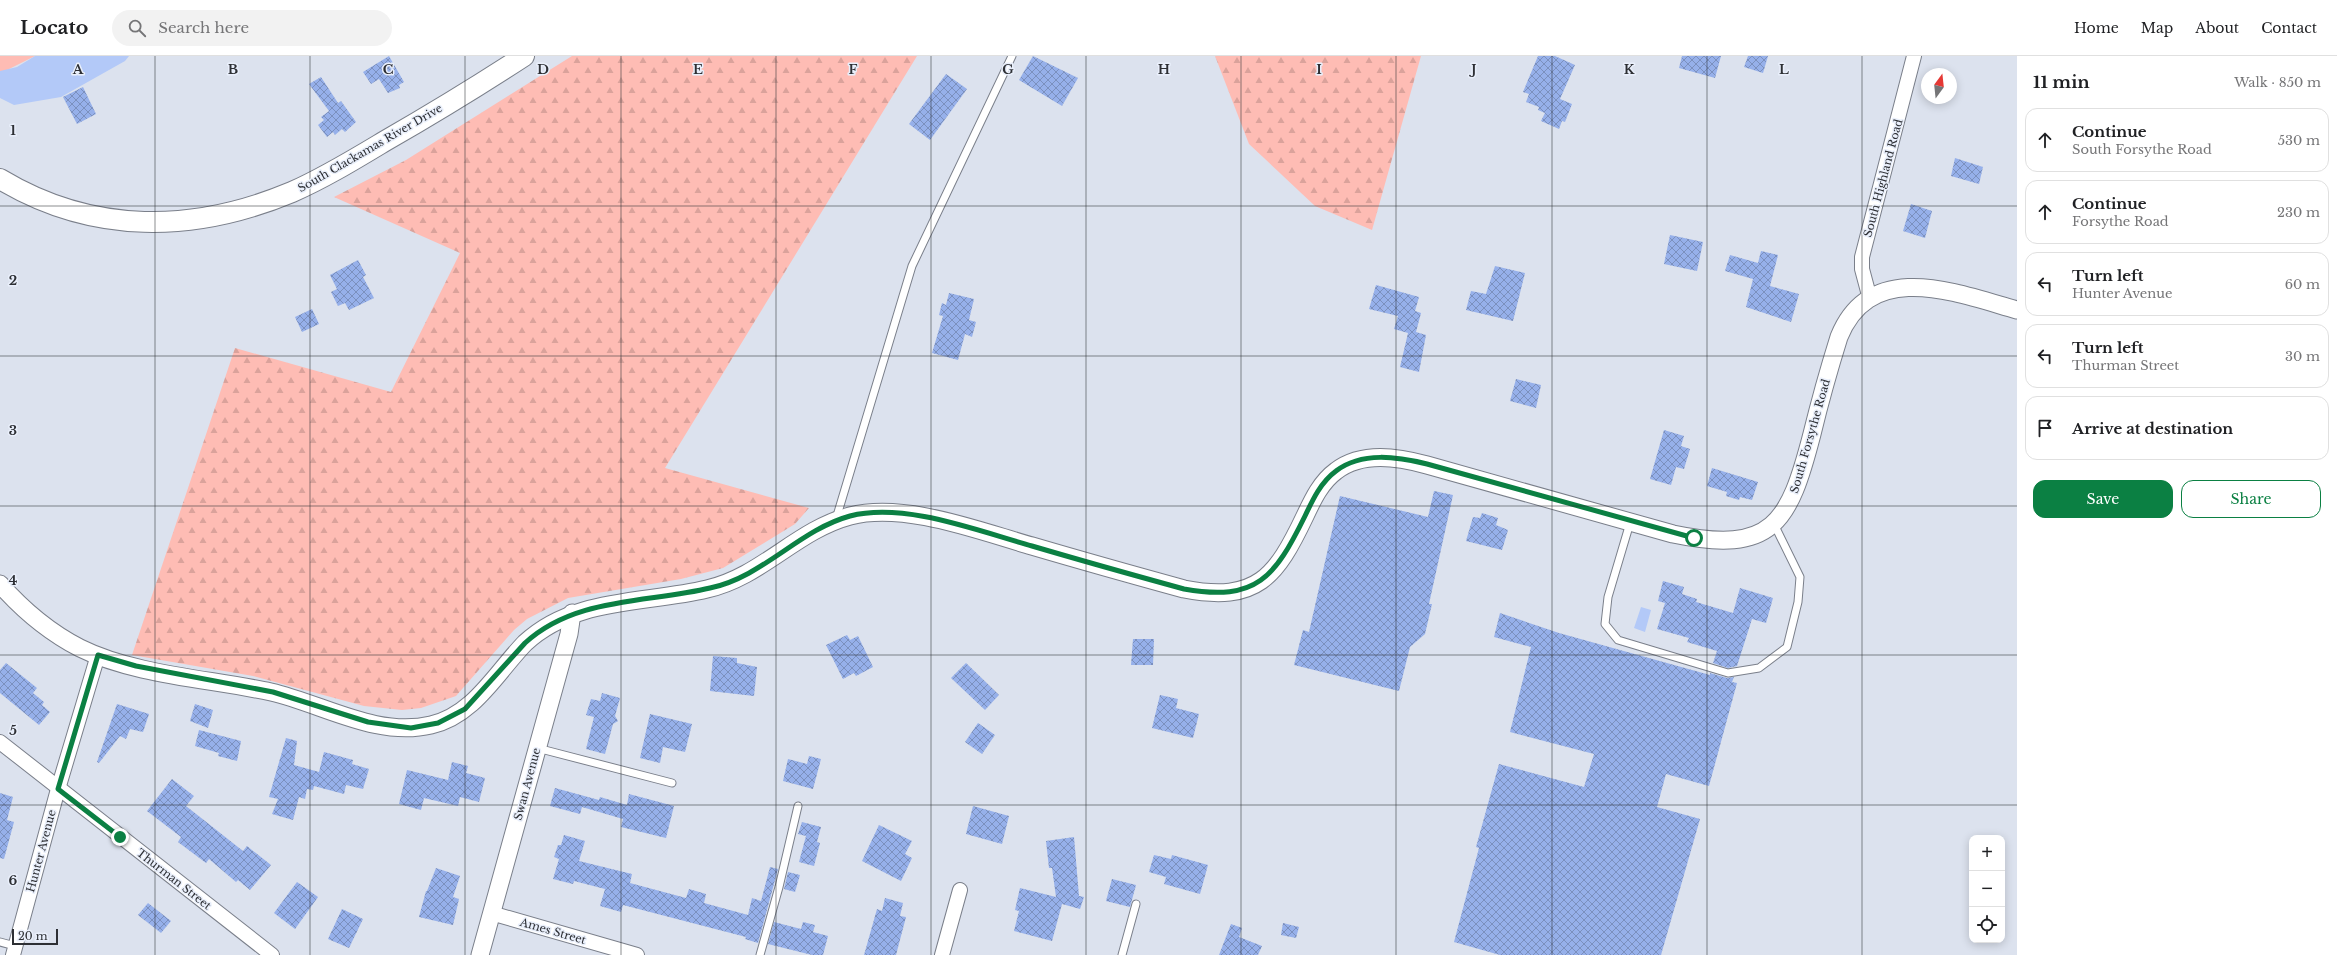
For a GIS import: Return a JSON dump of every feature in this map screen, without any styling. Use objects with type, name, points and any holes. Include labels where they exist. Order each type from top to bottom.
[{"type":"main road","name":"South Clackamas River Drive","points":[[0,179],[50,205],[99,218],[158,222],[204,218],[233,213],[293,192],[341,167],[426,117],[524,56]]},
{"type":"street","name":"South Highland Road","points":[[1870,300],[1862,270],[1862,257],[1914,56]]},
{"type":"street","name":"South Forsythe Road","points":[[0,584],[48,627],[80,648],[98,655],[136,666],[273,692],[368,722],[411,728],[438,723],[465,709],[535,634],[572,613],[619,603],[714,588],[759,567],[812,532],[835,521],[862,513],[875,512],[921,517],[967,528],[1184,589],[1221,593],[1242,590],[1269,574],[1286,554],[1324,482],[1343,466],[1369,458],[1393,458],[1427,464],[1673,534],[1719,541],[1749,537],[1774,524],[1787,507],[1797,486],[1822,392],[1844,325],[1854,312],[1870,300],[1897,288],[1918,286],[1944,290],[2017,310]]},
{"type":"street","name":"Swan Avenue","points":[[480,955],[569,634],[572,613]]},
{"type":"street","name":"Hunter Avenue","points":[[14,951],[58,789],[98,655]]},
{"type":"street","name":"Thurman Street","points":[[0,742],[58,789],[272,955]]},
{"type":"street","points":[[942,955],[960,890]]},
{"type":"street","name":"Ames Street","points":[[491,913],[637,955]]},
{"type":"lane","points":[[835,521],[907,277],[1012,56]]},
{"type":"lane","points":[[1630,522],[1608,597],[1605,624],[1618,640],[1728,673],[1759,668],[1787,647],[1798,602],[1800,577],[1774,524]]},
{"type":"lane","points":[[537,748],[672,783]]},
{"type":"lane","points":[[760,955],[778,894],[798,806]]},
{"type":"lane","points":[[1122,955],[1136,904]]},
{"type":"lane","points":[[0,942],[14,951]]},
{"type":"green space","points":[[0,56],[35,56],[3,72],[0,71]]},
{"type":"green space","points":[[572,56],[917,56],[665,468],[809,508],[795,524],[723,568],[681,579],[568,598],[527,619],[514,630],[456,696],[421,708],[402,710],[364,706],[253,676],[132,655],[235,348],[391,392],[460,253],[334,197],[406,160]]},
{"type":"green space","points":[[1215,56],[1421,56],[1372,230],[1315,206],[1249,144]]},
{"type":"water","points":[[35,56],[129,56],[125,61],[61,97],[14,105],[0,98],[0,71],[17,67]]},
{"type":"water","points":[[1641,607],[1651,610],[1645,632],[1634,628]]},
{"type":"building","points":[[389,56],[404,82],[399,85],[400,88],[388,93],[379,79],[371,84],[363,72]]},
{"type":"building","points":[[1033,56],[1078,78],[1062,106],[1019,80]]},
{"type":"building","points":[[1538,56],[1555,56],[1575,65],[1560,99],[1572,104],[1565,122],[1562,121],[1559,129],[1541,121],[1545,113],[1538,110],[1539,107],[1526,102],[1529,94],[1523,92]]},
{"type":"building","points":[[1682,56],[1721,56],[1715,78],[1679,68]]},
{"type":"building","points":[[1748,56],[1768,56],[1763,73],[1744,67]]},
{"type":"building","points":[[946,74],[967,89],[930,140],[909,124]]},
{"type":"building","points":[[321,77],[338,103],[341,101],[356,122],[345,132],[342,129],[335,135],[333,132],[327,137],[318,125],[324,120],[321,117],[329,111],[309,84]]},
{"type":"building","points":[[83,87],[96,114],[77,124],[63,97]]},
{"type":"building","points":[[1955,158],[1983,167],[1979,184],[1951,176]]},
{"type":"building","points":[[1911,204],[1932,211],[1925,238],[1903,231]]},
{"type":"building","points":[[1670,235],[1703,242],[1697,271],[1664,264]]},
{"type":"building","points":[[1761,251],[1778,255],[1770,286],[1799,294],[1791,322],[1746,307],[1753,279],[1725,271],[1730,255],[1758,263]]},
{"type":"building","points":[[358,260],[366,275],[363,277],[374,298],[349,310],[345,303],[338,306],[331,292],[337,289],[330,275]]},
{"type":"building","points":[[1495,266],[1525,273],[1513,321],[1466,310],[1471,291],[1486,294]]},
{"type":"building","points":[[1376,285],[1419,297],[1415,311],[1421,313],[1416,332],[1426,335],[1419,372],[1400,367],[1408,333],[1394,329],[1398,316],[1369,309]]},
{"type":"building","points":[[949,293],[974,299],[969,320],[976,322],[972,337],[965,334],[958,360],[932,353],[943,316],[939,315],[942,303],[946,305]]},
{"type":"building","points":[[312,309],[319,324],[302,332],[295,317]]},
{"type":"building","points":[[1516,379],[1541,385],[1536,408],[1510,401]]},
{"type":"building","points":[[1664,430],[1684,436],[1681,446],[1690,449],[1684,469],[1676,467],[1671,485],[1650,479]]},
{"type":"building","points":[[1712,468],[1758,482],[1752,500],[1740,497],[1739,500],[1726,496],[1727,492],[1707,486]]},
{"type":"building","points":[[1434,491],[1453,495],[1429,604],[1432,604],[1425,634],[1410,647],[1399,691],[1294,665],[1303,630],[1309,632],[1340,496],[1428,517]]},
{"type":"building","points":[[1482,513],[1498,518],[1496,525],[1508,530],[1502,550],[1466,541],[1473,517],[1480,518]]},
{"type":"building","points":[[1663,581],[1684,587],[1682,594],[1697,599],[1696,602],[1733,613],[1740,588],[1773,598],[1766,623],[1752,619],[1737,666],[1728,668],[1713,663],[1717,651],[1687,642],[1689,638],[1657,629],[1665,603],[1658,601]]},
{"type":"building","points":[[1500,613],[1559,633],[1710,675],[1710,673],[1727,678],[1734,677],[1732,682],[1737,683],[1709,786],[1666,774],[1657,807],[1700,819],[1661,955],[1500,955],[1454,942],[1479,848],[1476,847],[1499,764],[1584,787],[1594,754],[1510,732],[1531,647],[1494,637]]},
{"type":"building","points":[[847,635],[850,640],[858,636],[873,667],[856,676],[854,673],[843,679],[826,645]]},
{"type":"building","points":[[1133,639],[1154,639],[1153,665],[1131,665]]},
{"type":"building","points":[[713,656],[737,658],[737,663],[757,667],[754,696],[710,691]]},
{"type":"building","points":[[6,663],[37,688],[33,693],[44,702],[42,705],[50,712],[39,725],[0,693],[0,670]]},
{"type":"building","points":[[966,663],[999,695],[985,710],[951,678]]},
{"type":"building","points":[[602,693],[620,698],[615,716],[618,721],[613,724],[605,754],[586,749],[594,717],[586,715],[591,699],[600,701]]},
{"type":"building","points":[[1160,695],[1178,699],[1176,708],[1199,714],[1193,738],[1152,728]]},
{"type":"building","points":[[117,704],[149,714],[143,732],[130,729],[126,739],[120,736],[99,763],[97,762]]},
{"type":"building","points":[[195,704],[213,710],[208,728],[190,721]]},
{"type":"building","points":[[650,714],[692,724],[685,752],[663,747],[660,763],[640,758]]},
{"type":"building","points":[[978,723],[995,735],[982,754],[965,742]]},
{"type":"building","points":[[199,730],[241,741],[237,761],[218,756],[219,753],[195,746]]},
{"type":"building","points":[[286,738],[297,741],[294,765],[319,772],[324,752],[353,760],[352,764],[369,769],[363,789],[346,785],[344,794],[314,786],[313,790],[307,789],[305,799],[299,797],[293,820],[272,814],[278,799],[269,797]]},
{"type":"building","points":[[809,756],[821,759],[813,789],[783,781],[788,759],[807,764]]},
{"type":"building","points":[[452,762],[468,766],[466,773],[485,778],[479,802],[460,797],[458,806],[424,798],[421,810],[399,804],[407,770],[448,780]]},
{"type":"building","points":[[172,779],[194,796],[186,806],[243,851],[247,846],[271,865],[250,890],[238,880],[236,882],[209,859],[206,863],[178,842],[181,837],[147,811]]},
{"type":"building","points":[[555,788],[599,800],[600,797],[627,805],[629,794],[674,806],[666,838],[621,827],[623,819],[582,807],[580,814],[550,806]]},
{"type":"building","points":[[0,793],[13,797],[7,820],[14,822],[4,859],[0,858]]},
{"type":"building","points":[[973,806],[1009,816],[1002,844],[966,834]]},
{"type":"building","points":[[802,822],[821,827],[817,842],[820,843],[814,866],[799,862],[806,836],[798,834]]},
{"type":"building","points":[[879,825],[912,841],[905,854],[912,858],[901,881],[862,861]]},
{"type":"building","points":[[564,835],[585,841],[579,861],[632,874],[630,883],[686,898],[689,889],[706,894],[704,903],[748,915],[752,898],[761,901],[770,867],[778,869],[758,943],[745,939],[746,937],[623,905],[621,912],[600,906],[605,889],[574,881],[573,884],[553,879],[559,859],[554,857],[558,845],[561,845]]},
{"type":"building","points":[[1074,837],[1079,896],[1084,897],[1080,909],[1062,904],[1052,941],[1014,931],[1019,911],[1015,910],[1020,888],[1056,897],[1052,868],[1049,868],[1046,841]]},
{"type":"building","points":[[1154,855],[1171,859],[1172,855],[1208,865],[1200,894],[1164,884],[1166,877],[1149,872]]},
{"type":"building","points":[[436,868],[460,876],[453,897],[459,899],[453,925],[419,917],[426,891]]},
{"type":"building","points":[[788,872],[800,875],[795,892],[784,889]]},
{"type":"building","points":[[1112,879],[1136,885],[1130,907],[1106,901]]},
{"type":"building","points":[[297,882],[318,897],[295,929],[274,913]]},
{"type":"building","points":[[885,898],[903,903],[900,916],[906,917],[896,955],[864,955],[877,909],[882,911]]},
{"type":"building","points":[[148,903],[171,921],[161,933],[138,915]]},
{"type":"building","points":[[342,909],[363,919],[349,948],[328,939]]},
{"type":"building","points":[[774,922],[801,929],[803,922],[815,925],[813,932],[828,936],[823,955],[812,955],[768,944]]},
{"type":"building","points":[[1283,923],[1299,927],[1296,938],[1281,935]]},
{"type":"building","points":[[1231,924],[1242,928],[1239,937],[1262,946],[1258,955],[1219,955]]},
{"type":"route","points":[[120,837],[58,789],[98,655],[136,666],[273,692],[380,725],[411,728],[421,727],[448,720],[465,709],[484,690],[512,656],[525,643],[535,634],[558,619],[572,613],[598,607],[714,588],[743,576],[759,567],[823,526],[862,513],[891,513],[940,521],[1184,589],[1221,593],[1242,590],[1264,579],[1280,563],[1291,545],[1314,497],[1324,482],[1343,466],[1358,460],[1369,458],[1393,458],[1427,464],[1673,534],[1694,538]]}]
